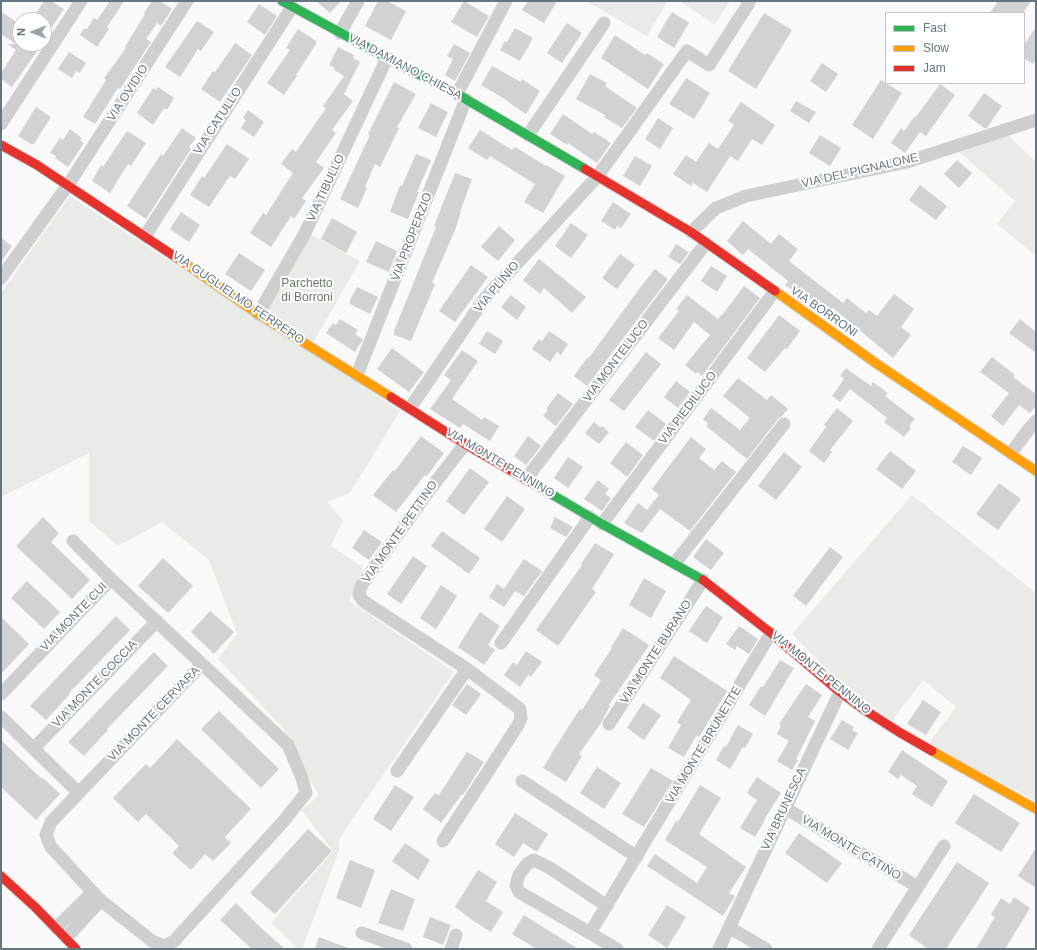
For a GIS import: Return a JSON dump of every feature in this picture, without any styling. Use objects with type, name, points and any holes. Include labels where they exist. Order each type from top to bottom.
[{"type":"street","points":[[1,124],[81,1]]},
{"type":"street","name":"VIA OVIDIO","points":[[68,185],[187,1]]},
{"type":"street","points":[[340,33],[358,1]]},
{"type":"street","name":"VIA PROPERZIO","points":[[358,376],[461,97],[506,1]]},
{"type":"street","name":"VIA PLINIO","points":[[410,408],[485,298],[597,177],[687,51],[710,65],[749,3]]},
{"type":"street","name":"VIA DAMIANO CHIESA","points":[[287,4],[461,97],[528,135],[597,177]]},
{"type":"street","name":"VIA CATULLO","points":[[145,236],[287,4]]},
{"type":"street","points":[[528,135],[604,23]]},
{"type":"street","name":"VIA TIBULLO","points":[[258,314],[304,235],[386,58]]},
{"type":"street","name":"VIA DEL PIGNALONE","points":[[691,232],[716,208],[746,196],[907,162],[1036,120]]},
{"type":"street","name":"VIA GUGLIELMO FERRERO","points":[[1,145],[37,164],[258,314],[410,408]]},
{"type":"street","name":"VIA BORRONI","points":[[597,177],[691,232],[877,364],[1036,471]]},
{"type":"street","points":[[1,278],[68,185]]},
{"type":"street","name":"VIA MONTELUCO","points":[[526,479],[706,243]]},
{"type":"street","name":"VIA PIEDILUCO","points":[[602,524],[774,292]]},
{"type":"street","name":"VIA MONTE PENNINO","points":[[410,408],[465,444],[602,524],[675,563],[703,580],[771,633],[840,692],[863,709],[899,732],[1036,809]]},
{"type":"street","points":[[1011,453],[1036,421]]},
{"type":"street","points":[[675,563],[784,424]]},
{"type":"street","name":"VIA MONTE PETTINO","points":[[443,841],[518,725],[521,718],[520,709],[467,669],[363,601],[360,595],[361,586],[428,492],[465,444]]},
{"type":"street","points":[[501,643],[590,517]]},
{"type":"street","name":"VIA MONTE CUI","points":[[73,541],[111,579],[202,664]]},
{"type":"street","name":"VIA MONTE CUI","points":[[1,694],[111,579]]},
{"type":"street","name":"VIA MONTE BURANO","points":[[609,724],[703,580]]},
{"type":"street","name":"VIA MONTE COCCIA","points":[[34,748],[157,621]]},
{"type":"street","name":"VIA MONTE BRUNETTE","points":[[590,933],[771,633]]},
{"type":"street","name":"VIA MONTE CERVARA","points":[[202,664],[288,745],[302,778],[306,793],[282,823],[174,941],[164,946],[152,941],[97,896],[51,847],[46,835],[51,822],[78,792],[202,664]]},
{"type":"street","points":[[397,771],[467,669]]},
{"type":"street","name":"VIA BRUNESCA","points":[[719,949],[840,692]]},
{"type":"street","points":[[1,717],[78,792]]},
{"type":"street","points":[[522,781],[637,857]]},
{"type":"street","name":"VIA MONTE CATINO","points":[[785,808],[918,887]]},
{"type":"street","points":[[878,949],[944,846]]},
{"type":"street","points":[[607,906],[550,868],[534,860],[528,864],[519,875],[516,885],[519,892],[617,949]]},
{"type":"street","points":[[1,876],[76,949]]},
{"type":"street","points":[[56,928],[97,896]]},
{"type":"street","points":[[66,938],[97,896]]},
{"type":"street","points":[[730,928],[766,949]]},
{"type":"street","points":[[362,933],[406,949]]},
{"type":"street","points":[[451,949],[456,935]]},
{"type":"green space","points":[[586,1],[667,1],[647,36]]},
{"type":"green space","points":[[680,1],[730,1],[715,25]]},
{"type":"green space","points":[[1007,134],[1036,162],[1036,256],[997,224],[1015,201],[958,151]]},
{"type":"green space","points":[[70,196],[400,411],[350,493],[327,502],[343,520],[331,546],[363,567],[349,601],[454,672],[339,839],[339,851],[302,949],[298,949],[271,923],[333,851],[301,810],[319,796],[283,728],[218,659],[237,634],[209,560],[162,522],[118,546],[89,521],[89,453],[1,497],[1,293]]},
{"type":"green space","name":"Parchetto di Borroni","points":[[306,232],[360,261],[311,346],[258,314]]},
{"type":"green space","points":[[912,495],[1036,593],[1036,801],[928,744],[956,707],[923,680],[892,721],[841,683],[792,634]]},
{"type":"building","points":[[44,1],[51,1],[64,9],[52,27],[52,12],[37,12]]},
{"type":"building","points":[[110,1],[124,1],[107,27],[109,29],[97,47],[80,35],[84,28],[87,29],[94,18],[97,20]]},
{"type":"building","points":[[152,1],[160,1],[172,9],[161,26],[157,23],[146,39],[151,42],[120,89],[118,88],[95,124],[83,117],[106,80],[104,78],[126,48],[125,47]]},
{"type":"building","points":[[316,1],[341,1],[330,13]]},
{"type":"building","points":[[378,1],[387,1],[406,11],[391,40],[365,26]]},
{"type":"building","points":[[464,1],[489,16],[477,37],[451,22]]},
{"type":"building","points":[[528,1],[557,1],[544,23],[522,10]]},
{"type":"building","points":[[998,1],[1031,1],[1024,12],[991,12]]},
{"type":"building","points":[[259,4],[277,16],[265,35],[247,22]]},
{"type":"building","points":[[1,12],[12,19],[12,41],[1,34]]},
{"type":"building","points":[[672,12],[689,23],[674,48],[657,37]]},
{"type":"building","points":[[764,13],[792,30],[756,89],[728,71]]},
{"type":"building","points":[[197,21],[214,32],[201,51],[198,49],[180,77],[165,67]]},
{"type":"building","points":[[567,23],[582,33],[562,63],[547,53]]},
{"type":"building","points":[[1036,27],[1036,59],[1033,64],[1025,59],[1025,44]]},
{"type":"building","points":[[515,28],[533,38],[520,61],[500,50],[505,41],[507,42]]},
{"type":"building","points":[[298,29],[316,41],[316,44],[284,95],[267,83],[290,50],[286,48]]},
{"type":"building","points":[[615,35],[645,55],[647,53],[664,64],[648,89],[601,58]]},
{"type":"building","points":[[235,43],[252,55],[220,102],[201,89]]},
{"type":"building","points":[[454,44],[470,53],[455,81],[445,75],[453,59],[447,56]]},
{"type":"building","points":[[338,47],[354,55],[353,58],[360,62],[344,94],[353,101],[332,130],[336,133],[316,162],[324,168],[302,198],[306,201],[294,219],[291,216],[271,247],[250,233],[263,213],[266,215],[293,173],[281,164],[292,149],[296,152],[326,108],[323,106],[344,76],[329,65]]},
{"type":"building","points":[[15,52],[36,52],[12,87],[1,79],[1,73]]},
{"type":"building","points":[[69,52],[86,63],[80,73],[76,71],[72,78],[58,69]]},
{"type":"building","points":[[822,63],[838,74],[826,92],[810,81]]},
{"type":"building","points":[[492,66],[521,82],[522,79],[540,91],[526,114],[481,85]]},
{"type":"building","points":[[590,74],[607,83],[605,86],[637,108],[622,128],[604,117],[605,115],[576,99]]},
{"type":"building","points":[[686,78],[710,93],[694,119],[669,104]]},
{"type":"building","points":[[881,80],[885,84],[902,93],[873,139],[852,125]]},
{"type":"building","points":[[394,82],[416,94],[397,127],[399,128],[380,167],[375,164],[358,208],[340,199],[370,135],[368,134]]},
{"type":"building","points":[[940,84],[955,95],[926,136],[920,132],[905,153],[891,143],[901,128],[904,131],[915,116],[916,117]]},
{"type":"building","points":[[158,87],[174,98],[167,110],[164,108],[153,125],[137,113],[153,88],[156,90]]},
{"type":"building","points":[[984,93],[1002,106],[987,128],[984,128],[968,116]]},
{"type":"building","points":[[796,101],[816,112],[809,123],[790,111]]},
{"type":"building","points":[[741,102],[775,125],[762,145],[752,139],[738,161],[730,156],[707,192],[693,183],[691,186],[673,174],[686,155],[696,162],[709,143],[718,149],[734,125],[728,121]]},
{"type":"building","points":[[431,103],[448,112],[436,137],[418,128]]},
{"type":"building","points":[[36,107],[51,117],[34,144],[31,144],[18,136]]},
{"type":"building","points":[[248,110],[264,122],[254,137],[241,128],[246,120],[243,118]]},
{"type":"building","points":[[563,114],[592,134],[594,132],[611,143],[597,163],[568,143],[567,145],[550,134]]},
{"type":"building","points":[[658,118],[673,128],[660,149],[645,139]]},
{"type":"building","points":[[182,128],[196,138],[189,147],[191,149],[146,219],[127,206],[161,154],[163,156]]},
{"type":"building","points":[[70,129],[82,138],[80,140],[84,143],[68,167],[55,158],[56,156],[50,153],[60,138],[63,140]]},
{"type":"building","points":[[480,130],[512,150],[515,147],[565,176],[543,213],[524,202],[535,184],[490,156],[487,160],[468,148]]},
{"type":"building","points":[[127,131],[146,143],[131,166],[128,164],[110,193],[92,181],[101,165],[103,167]]},
{"type":"building","points":[[820,135],[841,148],[830,166],[809,153]]},
{"type":"building","points":[[227,144],[249,159],[235,179],[230,176],[209,207],[190,195],[202,176],[204,178]]},
{"type":"building","points":[[416,154],[431,160],[417,192],[419,192],[408,219],[390,212],[400,185],[402,186]]},
{"type":"building","points":[[635,156],[652,166],[640,186],[623,176]]},
{"type":"building","points":[[957,160],[972,173],[959,188],[944,174]]},
{"type":"building","points":[[455,173],[472,179],[455,230],[432,283],[435,284],[411,341],[394,335],[394,331],[436,227],[434,226]]},
{"type":"building","points":[[920,185],[947,206],[936,220],[909,200]]},
{"type":"building","points":[[613,202],[631,214],[621,228],[617,226],[615,230],[601,221]]},
{"type":"building","points":[[181,212],[200,225],[189,242],[170,229]]},
{"type":"building","points":[[332,218],[357,232],[346,253],[321,239]]},
{"type":"building","points":[[743,221],[771,244],[779,234],[798,249],[789,261],[843,303],[847,298],[866,313],[869,310],[877,316],[894,294],[914,309],[901,327],[911,335],[893,358],[833,308],[829,313],[803,293],[801,296],[785,285],[788,281],[748,249],[743,255],[727,241]]},
{"type":"building","points":[[571,223],[588,235],[571,258],[555,246]]},
{"type":"building","points":[[499,226],[515,240],[498,261],[481,247]]},
{"type":"building","points":[[1,238],[12,246],[1,262]]},
{"type":"building","points":[[376,241],[397,251],[389,272],[366,262]]},
{"type":"building","points":[[676,244],[689,252],[680,264],[668,257]]},
{"type":"building","points":[[239,253],[265,270],[251,291],[225,274]]},
{"type":"building","points":[[620,254],[635,265],[617,289],[602,278]]},
{"type":"building","points":[[539,259],[586,297],[572,313],[544,288],[540,294],[523,280]]},
{"type":"building","points":[[471,265],[488,277],[455,322],[439,311]]},
{"type":"building","points":[[711,266],[727,276],[717,292],[701,281]]},
{"type":"building","points":[[655,269],[668,279],[587,386],[574,376]]},
{"type":"building","points":[[744,286],[760,298],[702,376],[697,372],[696,374],[685,365],[710,335],[694,322],[674,350],[658,338],[679,311],[676,309],[687,295],[718,319]]},
{"type":"building","points":[[357,287],[378,297],[370,314],[350,304],[350,300]]},
{"type":"building","points":[[511,295],[526,307],[517,320],[501,307]]},
{"type":"building","points":[[779,315],[800,331],[787,349],[785,348],[765,372],[747,358]]},
{"type":"building","points":[[340,319],[358,330],[355,334],[363,339],[355,352],[326,333],[333,323],[336,325]]},
{"type":"building","points":[[1020,319],[1036,332],[1036,353],[1009,333]]},
{"type":"building","points":[[487,331],[503,341],[495,354],[479,344]]},
{"type":"building","points":[[549,331],[568,344],[561,355],[557,352],[550,362],[532,349],[539,339],[542,341]]},
{"type":"building","points":[[392,348],[424,372],[409,392],[377,369]]},
{"type":"building","points":[[462,350],[478,361],[452,399],[482,420],[484,417],[499,426],[490,441],[463,424],[460,428],[430,409],[451,380],[444,375]]},
{"type":"building","points":[[646,352],[661,364],[624,411],[609,400]]},
{"type":"building","points":[[992,357],[1015,375],[1013,377],[1036,394],[1036,406],[1030,413],[1019,405],[1003,426],[991,416],[1009,393],[980,372]]},
{"type":"building","points":[[846,368],[871,386],[873,382],[888,393],[885,396],[915,419],[909,426],[911,428],[904,437],[884,422],[887,418],[850,389],[840,402],[832,396],[844,379],[840,376]]},
{"type":"building","points":[[738,378],[767,400],[771,395],[788,409],[778,419],[747,459],[706,426],[708,424],[703,419],[711,408],[740,430],[750,418],[723,396]]},
{"type":"building","points":[[676,381],[690,392],[678,408],[664,397]]},
{"type":"building","points":[[558,393],[573,404],[556,426],[543,416],[548,410],[546,409]]},
{"type":"building","points":[[837,408],[853,421],[830,450],[832,452],[824,463],[809,451],[826,427],[824,425]]},
{"type":"building","points":[[648,410],[666,424],[654,441],[635,427]]},
{"type":"building","points":[[594,422],[609,432],[599,444],[585,433]]},
{"type":"building","points":[[421,436],[444,453],[427,476],[425,475],[396,512],[373,495],[393,470],[395,471]]},
{"type":"building","points":[[528,436],[541,446],[526,465],[514,456]]},
{"type":"building","points":[[691,437],[706,449],[699,458],[714,470],[722,461],[736,472],[690,531],[660,509],[642,533],[624,523],[638,503],[647,510],[659,495],[652,489]]},
{"type":"building","points":[[626,442],[643,455],[627,477],[610,463]]},
{"type":"building","points":[[963,446],[982,458],[971,475],[952,462]]},
{"type":"building","points":[[890,451],[916,471],[902,489],[876,469]]},
{"type":"building","points":[[784,452],[802,467],[776,500],[758,486]]},
{"type":"building","points":[[568,457],[583,467],[568,488],[554,478]]},
{"type":"building","points":[[470,468],[489,482],[464,515],[446,501]]},
{"type":"building","points":[[598,480],[609,489],[605,494],[611,498],[602,511],[584,499]]},
{"type":"building","points":[[999,483],[1021,499],[998,530],[976,514]]},
{"type":"building","points":[[507,496],[525,509],[502,542],[484,529]]},
{"type":"building","points":[[43,517],[59,533],[51,542],[90,580],[72,599],[16,546]]},
{"type":"building","points":[[555,517],[573,527],[566,537],[550,528]]},
{"type":"building","points":[[364,530],[382,542],[369,560],[352,548]]},
{"type":"building","points":[[442,531],[480,558],[469,574],[431,546]]},
{"type":"building","points":[[706,539],[724,553],[711,570],[693,557]]},
{"type":"building","points":[[595,543],[614,554],[592,589],[596,592],[558,646],[536,630],[582,565],[581,564]]},
{"type":"building","points":[[830,547],[843,557],[806,606],[793,596]]},
{"type":"building","points":[[413,556],[427,566],[401,604],[387,594]]},
{"type":"building","points":[[163,558],[193,586],[168,613],[138,586]]},
{"type":"building","points":[[524,559],[542,571],[524,596],[515,591],[504,607],[489,597],[497,584],[504,589]]},
{"type":"building","points":[[644,578],[666,591],[651,618],[629,605]]},
{"type":"building","points":[[27,581],[60,612],[44,629],[11,598]]},
{"type":"building","points":[[441,585],[457,596],[436,629],[420,618]]},
{"type":"building","points":[[706,606],[723,617],[707,643],[689,631]]},
{"type":"building","points":[[210,611],[234,632],[214,654],[191,632]]},
{"type":"building","points":[[480,612],[500,626],[488,645],[495,650],[484,665],[458,647]]},
{"type":"building","points":[[116,616],[130,630],[69,693],[70,694],[46,720],[30,706]]},
{"type":"building","points":[[1,617],[29,644],[1,674]]},
{"type":"building","points":[[739,626],[758,639],[749,654],[737,646],[735,650],[726,644]]},
{"type":"building","points":[[623,628],[649,645],[609,705],[610,706],[601,723],[579,754],[582,756],[566,782],[543,768],[568,727],[580,709],[582,710],[601,680],[594,675]]},
{"type":"building","points":[[526,651],[542,662],[531,677],[528,675],[520,687],[504,675],[513,662],[517,665]]},
{"type":"building","points":[[154,652],[168,666],[107,729],[108,730],[84,756],[68,742]]},
{"type":"building","points":[[674,656],[727,691],[699,737],[697,735],[684,757],[668,748],[681,725],[677,722],[691,700],[660,678]]},
{"type":"building","points":[[780,660],[794,668],[765,716],[749,705],[761,686],[763,687]]},
{"type":"building","points":[[467,684],[481,694],[466,715],[452,705]]},
{"type":"building","points":[[806,684],[822,695],[808,717],[815,721],[792,770],[777,761],[789,741],[777,734],[781,725],[779,724]]},
{"type":"building","points":[[923,700],[941,712],[926,735],[907,724]]},
{"type":"building","points":[[643,703],[661,715],[644,740],[627,728]]},
{"type":"building","points":[[219,711],[279,769],[261,788],[201,729]]},
{"type":"building","points":[[842,720],[854,727],[852,730],[858,733],[848,750],[830,739]]},
{"type":"building","points":[[738,725],[753,734],[745,748],[743,747],[730,769],[716,760],[724,746],[726,747]]},
{"type":"building","points":[[177,739],[251,809],[225,837],[231,843],[213,861],[205,854],[191,870],[172,853],[179,846],[146,814],[138,822],[113,798],[146,764],[150,768]]},
{"type":"building","points":[[1,740],[60,794],[36,820],[1,787]]},
{"type":"building","points":[[902,750],[948,781],[932,807],[912,794],[917,786],[901,775],[898,779],[888,772]]},
{"type":"building","points":[[467,752],[484,762],[463,795],[462,794],[441,823],[423,809],[435,793],[439,795]]},
{"type":"building","points":[[597,767],[621,783],[604,809],[580,793]]},
{"type":"building","points":[[651,768],[673,781],[644,827],[622,814]]},
{"type":"building","points":[[757,777],[781,793],[755,837],[740,828],[757,800],[747,793]]},
{"type":"building","points":[[395,785],[414,797],[391,831],[373,819]]},
{"type":"building","points":[[700,785],[721,798],[699,834],[746,867],[729,893],[735,896],[723,916],[647,866],[655,854],[697,883],[707,867],[665,840],[676,821],[678,822]]},
{"type":"building","points":[[974,794],[1020,823],[1001,852],[955,823]]},
{"type":"building","points":[[515,813],[548,834],[537,852],[523,843],[514,857],[495,844]]},
{"type":"building","points":[[308,829],[332,851],[275,914],[250,893]]},
{"type":"building","points":[[799,833],[842,863],[827,883],[785,853]]},
{"type":"building","points":[[405,843],[430,860],[418,880],[392,861]]},
{"type":"building","points":[[1036,848],[1036,888],[1018,876]]},
{"type":"building","points":[[350,860],[375,870],[361,908],[336,898]]},
{"type":"building","points":[[957,862],[989,883],[946,949],[928,949],[909,935]]},
{"type":"building","points":[[478,870],[497,882],[486,901],[503,912],[491,932],[455,907]]},
{"type":"building","points":[[391,889],[415,899],[403,931],[378,923]]},
{"type":"building","points":[[1014,897],[1030,908],[1005,949],[976,949],[995,917],[991,915],[1001,898],[1010,904]]},
{"type":"building","points":[[236,903],[285,949],[252,949],[220,920]]},
{"type":"building","points":[[667,905],[686,917],[667,948],[648,935]]},
{"type":"building","points":[[524,915],[578,949],[537,949],[512,934]]},
{"type":"building","points":[[430,917],[451,925],[443,945],[423,937]]},
{"type":"building","points":[[319,937],[348,948],[348,949],[315,949]]},
{"type":"traffic: fast","points":[[282,1],[457,94],[585,169]]},
{"type":"traffic: fast","points":[[536,485],[602,524],[703,580]]},
{"type":"traffic: slow","points":[[177,258],[258,314],[391,397]]},
{"type":"traffic: slow","points":[[775,291],[877,364],[1036,471]]},
{"type":"traffic: slow","points":[[932,751],[1036,809]]},
{"type":"traffic: jam","points":[[1,145],[37,165],[177,258]]},
{"type":"traffic: jam","points":[[585,169],[691,232],[775,291]]},
{"type":"traffic: jam","points":[[391,397],[465,444],[536,485]]},
{"type":"traffic: jam","points":[[703,580],[771,633],[840,692],[863,709],[932,751]]},
{"type":"traffic: jam","points":[[1,876],[35,907],[76,949]]}]
